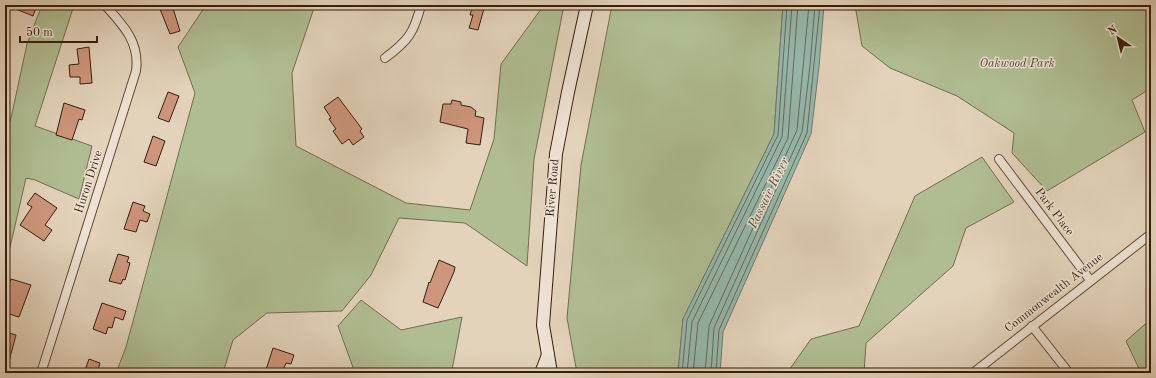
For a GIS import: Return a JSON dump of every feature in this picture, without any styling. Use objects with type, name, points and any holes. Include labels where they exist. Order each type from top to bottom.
[{"type":"main road","name":"River Road","points":[[551,373],[543,325],[556,154],[568,92],[588,5]]},
{"type":"main road","points":[[541,373],[548,355]]},
{"type":"street","name":"Huron Drive","points":[[41,373],[138,61],[132,37],[105,5]]},
{"type":"street","points":[[384,58],[401,47],[415,28],[422,5]]},
{"type":"street","name":"Park Place","points":[[999,159],[1090,280]]},
{"type":"street","name":"Commonwealth Avenue","points":[[973,373],[1090,280],[1151,234]]},
{"type":"street","points":[[1032,326],[1068,373]]},
{"type":"green space","points":[[42,5],[74,5],[35,126],[92,146],[79,199],[35,180],[26,178],[5,269],[5,136],[11,118],[27,44]]},
{"type":"green space","points":[[206,5],[315,5],[292,73],[296,146],[406,203],[470,210],[494,139],[501,64],[544,5],[564,5],[534,159],[527,266],[465,223],[399,218],[371,275],[342,311],[267,313],[233,340],[223,373],[116,373],[126,347],[195,93],[178,47]]},
{"type":"green space","points":[[612,5],[783,5],[774,134],[683,319],[678,373],[577,373],[567,318],[581,165]]},
{"type":"green space","name":"Oakwood Park","points":[[855,5],[1151,5],[1151,88],[1132,100],[1145,132],[1047,191],[1012,153],[1014,133],[957,96],[890,68],[862,46]]},
{"type":"green space","points":[[982,157],[1014,202],[966,228],[953,266],[866,343],[864,373],[787,373],[811,339],[859,326],[915,196]]},
{"type":"green space","points":[[361,300],[401,330],[462,317],[452,370],[445,373],[355,373],[338,326]]},
{"type":"green space","points":[[1151,319],[1151,373],[1141,373],[1126,341]]},
{"type":"water","name":"Passaic River","points":[[783,5],[824,5],[819,67],[811,134],[723,332],[720,373],[678,373],[683,319],[774,134]]},
{"type":"building","points":[[6,5],[37,5],[33,16]]},
{"type":"building","points":[[172,5],[180,31],[170,34],[160,9]]},
{"type":"building","points":[[473,5],[485,5],[478,30],[469,28],[473,15],[470,15]]},
{"type":"building","points":[[89,47],[92,83],[80,84],[80,77],[70,77],[69,65],[79,64],[77,49]]},
{"type":"building","points":[[168,92],[179,96],[169,122],[158,118]]},
{"type":"building","points":[[338,97],[362,129],[360,131],[364,137],[353,145],[349,139],[342,144],[333,131],[336,129],[329,119],[331,118],[324,107]]},
{"type":"building","points":[[452,100],[461,102],[461,105],[471,107],[476,111],[475,116],[484,118],[480,145],[466,143],[468,129],[440,122],[443,104],[451,104]]},
{"type":"building","points":[[64,103],[85,110],[82,120],[79,119],[72,140],[56,135]]},
{"type":"building","points":[[153,136],[165,141],[156,166],[144,162]]},
{"type":"building","points":[[35,193],[57,208],[45,225],[52,230],[44,241],[20,225],[32,207],[27,204]]},
{"type":"building","points":[[133,202],[145,206],[143,211],[150,214],[147,222],[140,220],[136,232],[124,229]]},
{"type":"building","points":[[118,254],[129,257],[127,262],[130,263],[125,280],[123,279],[121,284],[109,281]]},
{"type":"building","points":[[439,260],[455,267],[438,308],[423,302],[429,282],[430,283]]},
{"type":"building","points":[[11,279],[31,285],[19,317],[6,313],[8,308],[5,307],[8,300],[5,299],[5,289],[7,290]]},
{"type":"building","points":[[102,303],[126,311],[123,320],[115,317],[112,328],[108,327],[106,334],[93,329]]},
{"type":"building","points":[[5,332],[16,335],[8,365],[5,364]]},
{"type":"building","points":[[273,348],[294,355],[291,364],[286,363],[282,373],[265,373]]},
{"type":"building","points":[[89,359],[100,363],[97,373],[84,373]]}]
